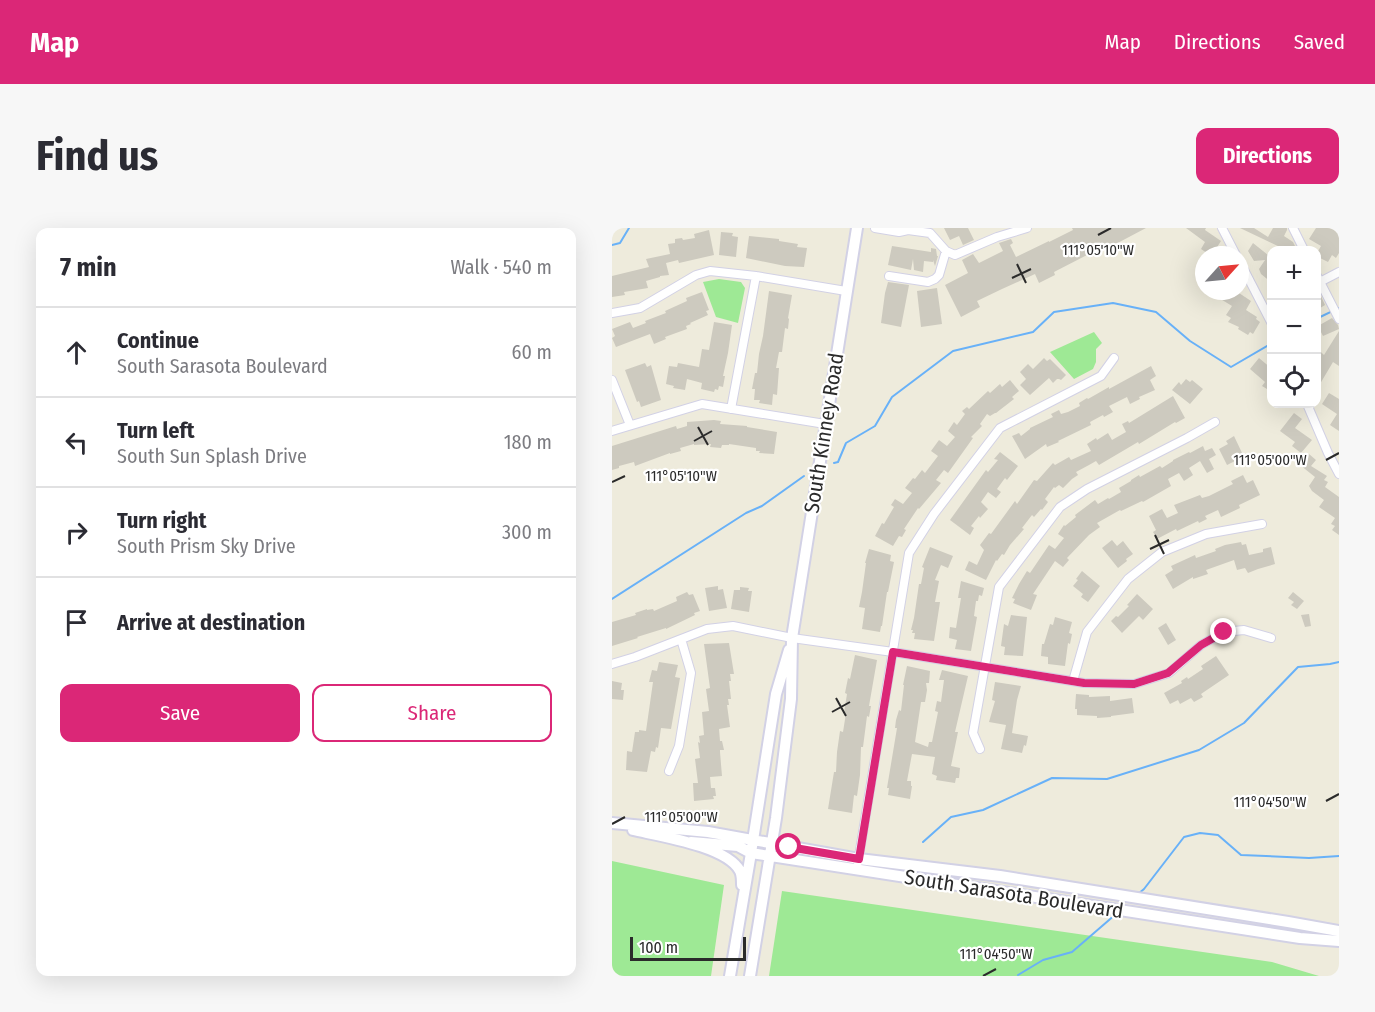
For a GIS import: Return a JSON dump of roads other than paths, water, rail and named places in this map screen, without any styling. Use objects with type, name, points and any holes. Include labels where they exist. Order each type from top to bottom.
[{"type":"street","name":"South Kinney Road","points":[[730,976],[776,693],[792,638],[857,228]]},
{"type":"street","points":[[875,228],[899,232],[906,229],[930,233],[946,251],[955,255],[997,237],[1027,228]]},
{"type":"street","points":[[1222,228],[1231,246]]},
{"type":"street","points":[[1293,228],[1302,246]]},
{"type":"street","points":[[889,276],[928,282],[935,279],[939,275],[946,251]]},
{"type":"street","points":[[612,313],[640,308],[696,275],[710,271],[846,291]]},
{"type":"street","points":[[1321,279],[1339,272]]},
{"type":"street","points":[[731,409],[756,276]]},
{"type":"street","points":[[1249,277],[1267,307]]},
{"type":"street","points":[[1321,286],[1339,319]]},
{"type":"street","points":[[858,864],[909,553],[942,504],[1000,428],[1101,376],[1114,358]]},
{"type":"street","points":[[612,380],[630,425]]},
{"type":"street","points":[[612,431],[702,404],[825,424]]},
{"type":"street","points":[[1309,408],[1339,474]]},
{"type":"street","points":[[980,749],[973,733],[999,587],[1060,507],[1087,489],[1215,422]]},
{"type":"street","points":[[1073,681],[1087,632],[1128,579],[1162,552],[1206,534],[1262,524]]},
{"type":"street","points":[[612,664],[707,628],[733,626],[792,638],[1084,683],[1134,684],[1168,673],[1201,645],[1224,632],[1244,630],[1271,638]]},
{"type":"street","name":"South Kinney Road","points":[[750,976],[771,850],[791,699],[792,638]]},
{"type":"street","points":[[669,771],[679,746],[692,673],[681,639]]},
{"type":"street","points":[[612,824],[691,842],[716,853],[734,864],[740,871],[743,900]]},
{"type":"street","name":"South Sarasota Boulevard","points":[[612,824],[708,832],[753,840],[771,850]]},
{"type":"street","name":"South Sarasota Boulevard","points":[[691,842],[738,846],[751,853],[771,850],[1300,938],[1339,941]]},
{"type":"street","name":"South Sarasota Boulevard","points":[[858,864],[1000,876],[1339,931]]},
{"type":"waterway","points":[[612,245],[620,243],[629,228]]},
{"type":"waterway","points":[[834,463],[838,462],[846,443],[875,426],[892,397],[953,351],[1033,332],[1054,312],[1113,303],[1156,312],[1190,341],[1231,367],[1267,346]]},
{"type":"waterway","points":[[1321,317],[1339,308]]},
{"type":"waterway","points":[[612,599],[746,513],[762,506],[804,476]]},
{"type":"waterway","points":[[923,842],[951,817],[983,810],[1052,778],[1107,779],[1199,750],[1244,723],[1298,667],[1339,662]]},
{"type":"waterway","points":[[1138,894],[1184,837],[1200,833],[1218,835],[1241,855],[1309,858],[1339,856]]},
{"type":"waterway","points":[[1018,975],[1043,960],[1072,952],[1116,914]]}]
